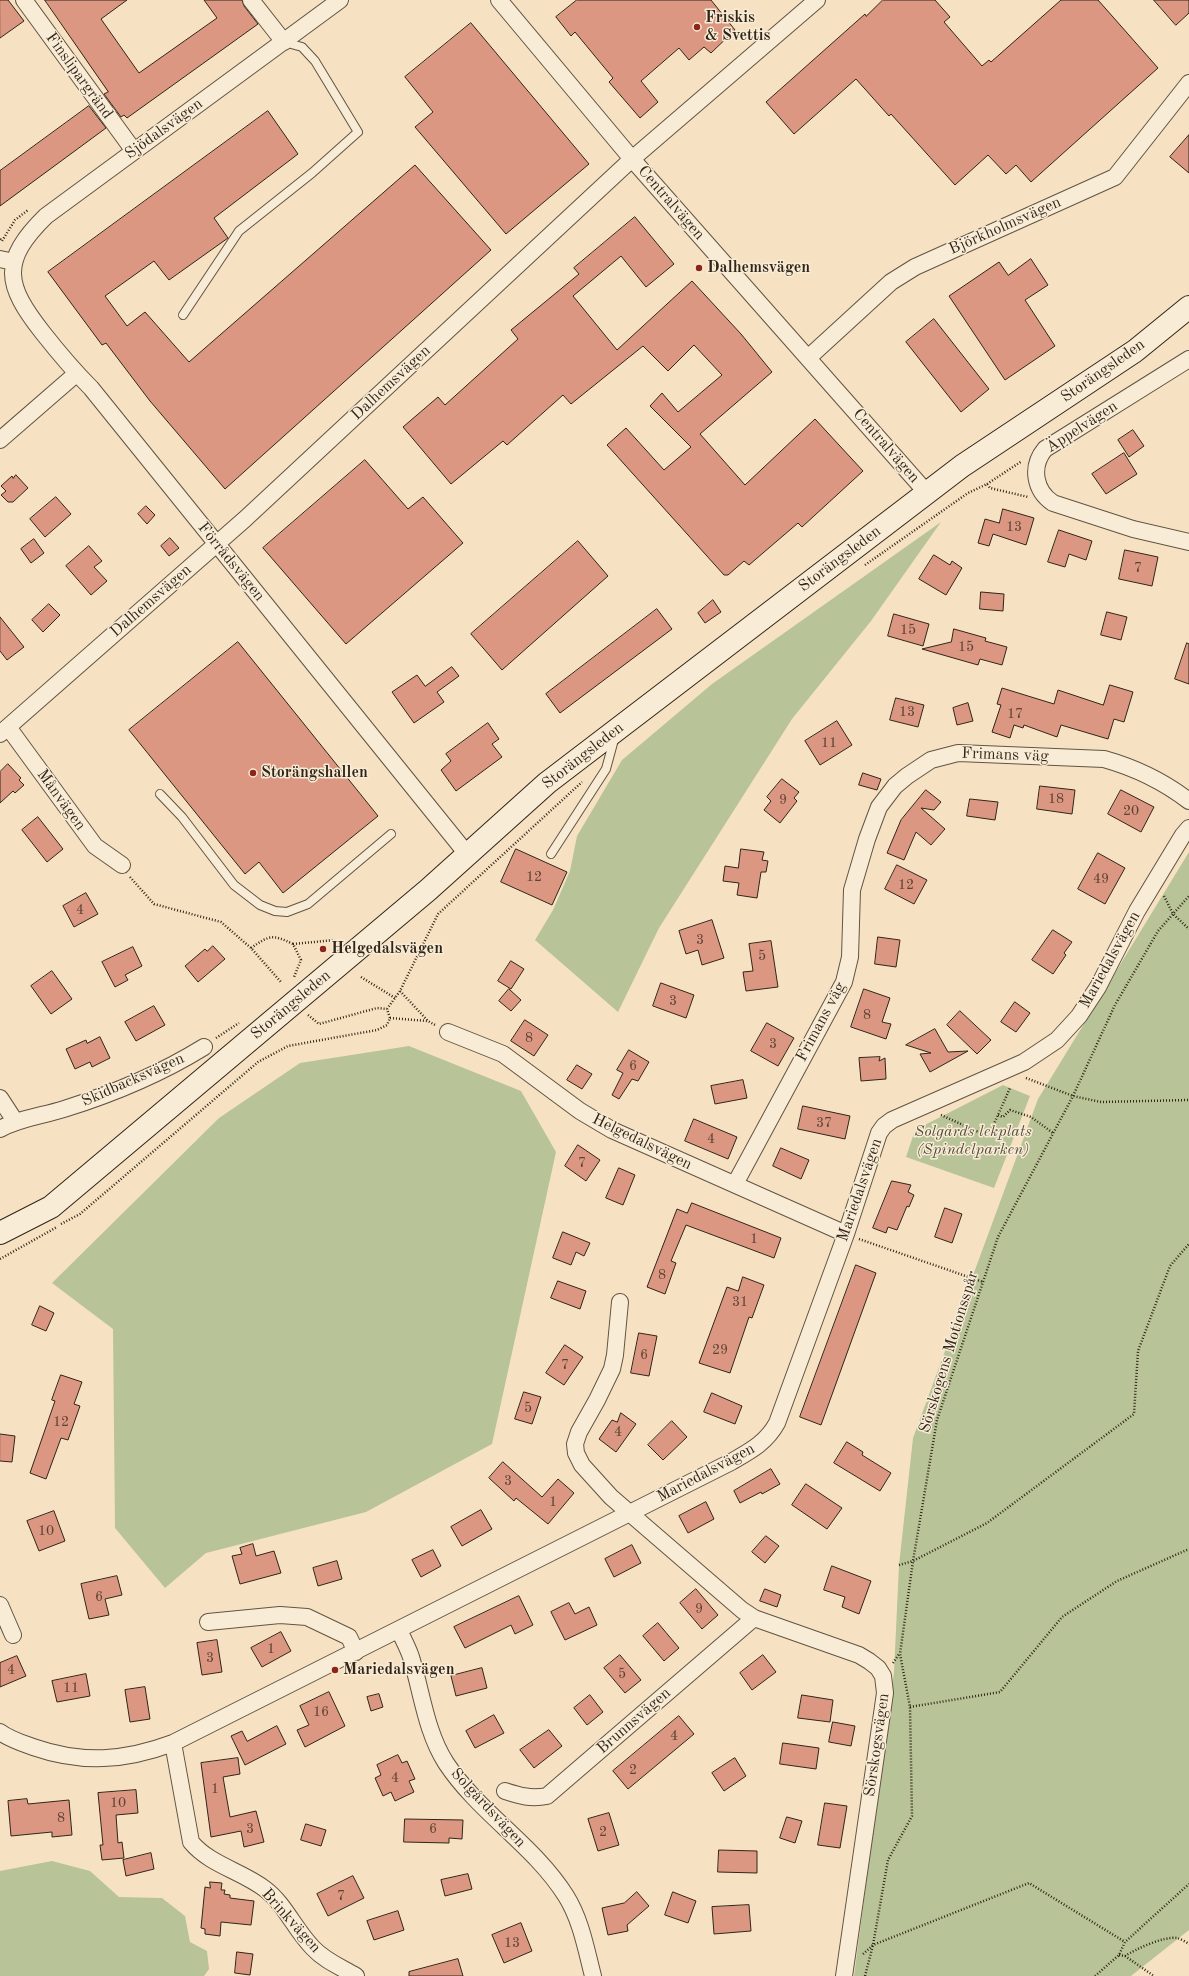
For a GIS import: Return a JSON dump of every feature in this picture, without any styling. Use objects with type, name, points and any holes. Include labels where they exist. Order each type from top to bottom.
[{"type":"main road","name":"Storängsleden","points":[[0,1233],[51,1207],[416,900],[547,783],[962,466],[1135,351],[1189,308]]},
{"type":"street","name":"Finslipargränd","points":[[24,0],[134,151]]},
{"type":"street","points":[[251,0],[284,42]]},
{"type":"street","name":"Sjödalsvägen","points":[[7,260],[24,239],[46,216],[340,0]]},
{"type":"street","name":"Centralvägen","points":[[499,0],[632,158],[927,492]]},
{"type":"street","name":"Dalhemsvägen","points":[[4,731],[216,544],[632,158],[817,0]]},
{"type":"street","name":"Björkholmsvägen","points":[[808,358],[892,282],[915,267],[1115,177],[1189,83]]},
{"type":"street","name":"Förrådsvägen","points":[[7,260],[12,274],[13,288],[29,316],[76,374],[91,388],[467,854]]},
{"type":"street","name":"Äppelvägen","points":[[1189,359],[1045,449],[1038,460],[1037,476],[1039,488],[1044,497],[1053,503],[1133,530],[1189,542]]},
{"type":"street","points":[[0,440],[76,374]]},
{"type":"street","name":"Månvägen","points":[[4,731],[95,846],[122,865]]},
{"type":"street","name":"Frimans väg","points":[[735,1184],[844,982],[850,956],[852,890],[867,839],[879,807],[895,786],[931,760],[958,753],[1104,759],[1126,765],[1163,782],[1189,801]]},
{"type":"street","name":"Mariedalsvägen","points":[[1,1734],[43,1750],[59,1755],[77,1758],[111,1758],[133,1756],[173,1743],[356,1652],[756,1448],[770,1436],[778,1423],[846,1234],[879,1133],[884,1126],[892,1120],[1040,1053],[1057,1040],[1079,1016],[1098,987],[1137,911],[1183,835],[1189,828]]},
{"type":"street","name":"Helgedalsvägen","points":[[448,1032],[503,1054],[580,1110],[612,1130],[846,1234]]},
{"type":"street","name":"Skidbacksvägen","points":[[0,1129],[14,1121],[63,1110],[118,1090],[204,1047]]},
{"type":"street","points":[[0,1098],[14,1121]]},
{"type":"street","name":"Sörskogsvägen","points":[[620,1302],[615,1355],[612,1369],[598,1400],[579,1432],[575,1444],[576,1453],[582,1465],[611,1497],[742,1610],[754,1618],[859,1655],[878,1668],[885,1684],[844,1973]]},
{"type":"street","points":[[0,1605],[13,1635]]},
{"type":"street","points":[[208,1622],[280,1615],[307,1617],[348,1636],[356,1652]]},
{"type":"street","name":"Brunnsvägen","points":[[505,1791],[524,1797],[535,1798],[547,1796],[754,1618]]},
{"type":"street","name":"Solgårdsvägen","points":[[399,1630],[411,1656],[437,1747],[458,1779],[532,1855],[554,1879],[566,1896],[575,1913],[593,1976]]},
{"type":"street","name":"Brinkvägen","points":[[173,1743],[191,1842],[199,1852],[265,1889],[277,1901],[313,1948],[328,1961],[356,1976]]},
{"type":"lane","points":[[183,315],[239,231],[312,173],[358,132],[315,62],[302,47],[284,42]]},
{"type":"lane","points":[[551,854],[606,769],[617,729]]},
{"type":"lane","points":[[160,794],[182,817],[234,885],[260,905],[275,910],[287,912],[297,910],[308,904],[391,834]]},
{"type":"path","points":[[865,566],[968,493],[987,484],[1014,466],[1045,449]]},
{"type":"path","points":[[987,484],[990,488],[1053,503]]},
{"type":"path","points":[[387,1009],[400,991],[438,914],[583,782]]},
{"type":"path","points":[[122,865],[128,875],[154,904],[222,922],[251,948],[281,982]]},
{"type":"path","points":[[1156,880],[1173,914],[1189,929]]},
{"type":"path","name":"Sörskogens Motionsspår","points":[[865,1976],[873,1945],[888,1860],[912,1816],[910,1707],[900,1654],[913,1561],[937,1420],[998,1237],[1073,1096],[1115,1005],[1158,931],[1189,896]]},
{"type":"path","points":[[251,948],[265,938],[278,937],[294,944],[335,940]]},
{"type":"path","points":[[294,944],[300,960],[294,980]]},
{"type":"path","points":[[361,977],[395,998]]},
{"type":"path","points":[[400,991],[428,1021],[448,1032]]},
{"type":"path","points":[[308,1015],[319,1024],[377,1008],[387,1009]]},
{"type":"path","points":[[0,1259],[80,1214],[258,1062],[288,1046],[377,1030],[387,1025],[390,1018],[387,1009]]},
{"type":"path","points":[[390,1018],[428,1021]]},
{"type":"path","points":[[204,1047],[241,1021]]},
{"type":"path","points":[[1004,1070],[1073,1096],[1102,1102],[1189,1100]]},
{"type":"path","points":[[925,1106],[942,1116],[989,1135],[1010,1088]]},
{"type":"path","points":[[998,1115],[1003,1117],[1010,1110],[1031,1117],[1053,1133]]},
{"type":"path","points":[[846,1234],[983,1282]]},
{"type":"path","points":[[899,1565],[913,1561],[987,1523],[1134,1414],[1138,1351],[1170,1266],[1189,1244]]},
{"type":"path","points":[[910,1707],[1000,1692],[1062,1617],[1117,1581],[1189,1549]]},
{"type":"path","points":[[844,1973],[873,1945],[1029,1883],[1125,1942]]},
{"type":"path","points":[[1095,1976],[1120,1955],[1125,1942],[1189,1884]]},
{"type":"path","points":[[1126,1956],[1138,1947],[1161,1940],[1177,1938],[1189,1944]]},
{"type":"path","points":[[1120,1955],[1126,1956],[1154,1976]]},
{"type":"green space","points":[[941,522],[871,621],[792,719],[659,928],[618,1012],[535,940],[553,910],[570,871],[577,836],[622,760],[712,684]]},
{"type":"green space","points":[[1189,852],[1189,1930],[1131,1976],[854,1976],[894,1672],[899,1565],[913,1438],[1038,1099]]},
{"type":"green space","points":[[409,1046],[521,1091],[556,1152],[492,1444],[366,1512],[206,1553],[165,1588],[115,1528],[113,1329],[52,1283],[219,1118],[300,1063]]},
{"type":"green space","name":"Solgårds lekplats (Spindelparken)","points":[[1003,1085],[1030,1096],[994,1188],[906,1157],[915,1130]]},
{"type":"green space","points":[[52,1861],[90,1871],[119,1897],[162,1898],[185,1916],[190,1942],[207,1951],[209,1969],[204,1976],[0,1976],[0,1871]]},
{"type":"building","points":[[0,0],[8,0],[24,21],[0,38]]},
{"type":"building","points":[[45,0],[127,0],[101,19],[139,73],[217,18],[204,0],[242,0],[244,6],[258,24],[127,118],[124,115],[121,117],[104,94],[108,92]]},
{"type":"building","points":[[577,0],[711,0],[735,30],[711,53],[704,47],[689,60],[679,48],[641,81],[658,102],[640,118],[609,82],[613,78],[575,32],[571,36],[556,17]]},
{"type":"building","points":[[883,0],[935,0],[950,17],[944,22],[982,66],[989,60],[991,62],[1061,0],[1098,0],[1158,68],[1031,182],[1016,165],[1006,174],[988,155],[955,185],[891,114],[889,116],[856,79],[794,134],[766,102],[865,14],[866,16]]},
{"type":"building","points":[[1154,0],[1189,0],[1189,13],[1176,25]]},
{"type":"building","points":[[471,23],[589,164],[506,234],[415,127],[433,112],[405,77]]},
{"type":"building","points":[[89,106],[106,128],[0,206],[0,171]]},
{"type":"building","points":[[268,111],[298,154],[214,218],[228,238],[169,280],[154,261],[105,296],[127,326],[145,312],[189,362],[415,165],[491,250],[225,489],[150,401],[106,343],[102,345],[48,272]]},
{"type":"building","points":[[1189,135],[1189,173],[1170,157]]},
{"type":"building","points":[[635,217],[674,264],[646,287],[621,256],[573,296],[617,350],[692,281],[741,334],[772,372],[700,434],[745,485],[815,419],[863,471],[802,527],[798,523],[749,565],[744,561],[728,575],[724,575],[607,445],[626,428],[664,470],[691,447],[650,406],[662,393],[678,412],[722,375],[694,345],[668,371],[643,346],[571,404],[563,395],[507,445],[503,441],[451,484],[403,427],[438,397],[445,405],[518,339],[511,330],[579,274],[574,268]]},
{"type":"building","points":[[1031,259],[1048,285],[1025,300],[1055,346],[1005,380],[949,296],[999,262],[1008,275]]},
{"type":"building","points":[[934,319],[989,389],[961,412],[906,342]]},
{"type":"building","points":[[1133,430],[1144,446],[1129,457],[1118,440]]},
{"type":"building","points":[[1124,453],[1137,474],[1106,494],[1092,474]]},
{"type":"building","points":[[365,460],[408,509],[423,497],[463,543],[346,644],[263,548]]},
{"type":"building","points":[[16,475],[28,488],[13,502],[8,502],[1,495],[6,491],[1,486],[12,476],[13,478]]},
{"type":"building","points":[[56,497],[71,514],[45,537],[30,519]]},
{"type":"building","points":[[146,506],[155,515],[147,524],[138,514]]},
{"type":"building","points":[[1003,509],[1034,518],[1026,545],[993,534],[989,546],[978,543],[985,519],[999,523]]},
{"type":"building","points":[[1059,530],[1092,541],[1086,560],[1069,554],[1065,567],[1048,562]]},
{"type":"building","points":[[170,538],[179,548],[169,556],[161,546]]},
{"type":"building","points":[[34,539],[44,553],[31,563],[21,549]]},
{"type":"building","points":[[578,541],[608,576],[502,670],[471,634]]},
{"type":"building","points":[[89,546],[102,561],[94,567],[107,581],[91,595],[66,566]]},
{"type":"building","points":[[1125,550],[1158,557],[1152,586],[1119,579]]},
{"type":"building","points":[[934,555],[950,565],[952,561],[962,568],[946,595],[919,579]]},
{"type":"building","points":[[981,592],[1004,594],[1003,611],[980,609]]},
{"type":"building","points":[[713,600],[721,612],[705,623],[698,613]]},
{"type":"building","points":[[49,604],[60,615],[43,632],[32,620]]},
{"type":"building","points":[[657,609],[672,629],[560,713],[546,694]]},
{"type":"building","points":[[1107,612],[1127,617],[1121,640],[1101,635]]},
{"type":"building","points":[[894,614],[929,624],[923,646],[888,636]]},
{"type":"building","points":[[0,617],[24,647],[7,660],[0,651]]},
{"type":"building","points":[[954,629],[986,638],[985,641],[1007,647],[1002,665],[980,659],[978,665],[922,649],[951,642]]},
{"type":"building","name":"Storängshallen","points":[[238,642],[378,816],[283,893],[259,862],[245,874],[129,730]]},
{"type":"building","points":[[1187,643],[1189,644],[1189,684],[1175,679]]},
{"type":"building","points":[[452,667],[459,676],[437,692],[444,702],[414,723],[392,692],[417,675],[425,686]]},
{"type":"building","points":[[1110,685],[1133,692],[1124,722],[1114,719],[1108,739],[1061,725],[1057,737],[1024,725],[1023,728],[1014,725],[1010,738],[992,732],[1001,705],[997,704],[1002,688],[1054,704],[1058,690],[1103,705]]},
{"type":"building","points":[[896,698],[924,705],[918,727],[890,720]]},
{"type":"building","points":[[968,703],[973,721],[957,725],[953,708]]},
{"type":"building","points":[[837,721],[852,745],[820,765],[805,741]]},
{"type":"building","points":[[488,723],[499,739],[492,744],[502,757],[456,791],[441,770],[451,761],[446,754]]},
{"type":"building","points":[[8,764],[21,778],[19,780],[24,785],[15,793],[13,791],[0,803],[0,772]]},
{"type":"building","points":[[863,773],[881,779],[877,790],[859,785]]},
{"type":"building","points":[[782,779],[799,792],[794,798],[797,801],[780,823],[764,810],[771,801],[767,797]]},
{"type":"building","points":[[1040,786],[1075,790],[1072,814],[1037,809]]},
{"type":"building","points":[[926,790],[941,802],[934,810],[921,808],[945,829],[931,845],[916,832],[904,860],[887,853],[901,820]]},
{"type":"building","points":[[1121,790],[1154,807],[1141,832],[1108,814]]},
{"type":"building","points":[[970,799],[998,802],[995,820],[967,816]]},
{"type":"building","points":[[38,817],[63,849],[47,862],[22,830]]},
{"type":"building","points":[[516,849],[567,872],[552,905],[501,882]]},
{"type":"building","points":[[741,849],[764,852],[762,860],[768,861],[766,872],[761,872],[757,898],[737,895],[739,883],[723,881],[725,866],[738,868]]},
{"type":"building","points":[[1098,853],[1125,868],[1105,904],[1078,889]]},
{"type":"building","points":[[897,865],[927,880],[914,904],[885,889]]},
{"type":"building","points":[[86,893],[98,914],[74,927],[63,906]]},
{"type":"building","points":[[712,920],[724,958],[702,965],[698,950],[686,954],[679,931]]},
{"type":"building","points":[[1053,930],[1072,942],[1064,953],[1066,955],[1053,974],[1032,960]]},
{"type":"building","points":[[878,937],[900,940],[896,967],[875,964]]},
{"type":"building","points":[[771,941],[778,987],[746,991],[743,972],[753,971],[749,944]]},
{"type":"building","points":[[213,946],[225,959],[198,982],[185,966],[205,949],[207,951]]},
{"type":"building","points":[[133,947],[142,966],[125,975],[128,980],[115,987],[102,962]]},
{"type":"building","points":[[511,961],[524,969],[511,989],[498,981]]},
{"type":"building","points":[[52,971],[72,999],[51,1014],[31,986]]},
{"type":"building","points":[[661,983],[694,995],[686,1018],[653,1006]]},
{"type":"building","points":[[509,989],[521,1000],[511,1011],[499,1001]]},
{"type":"building","points":[[864,989],[890,998],[882,1022],[891,1024],[886,1039],[851,1027]]},
{"type":"building","points":[[1015,1002],[1030,1013],[1016,1032],[1001,1022]]},
{"type":"building","points":[[154,1006],[165,1025],[136,1041],[125,1022]]},
{"type":"building","points":[[960,1011],[991,1040],[977,1054],[947,1025]]},
{"type":"building","points":[[525,1020],[548,1035],[534,1056],[511,1041]]},
{"type":"building","points":[[767,1023],[794,1038],[778,1066],[751,1051]]},
{"type":"building","points":[[935,1029],[948,1052],[968,1051],[930,1072],[920,1054],[931,1053],[906,1045]]},
{"type":"building","points":[[100,1037],[110,1058],[92,1067],[90,1062],[75,1069],[66,1049],[86,1040],[87,1043]]},
{"type":"building","points":[[629,1050],[649,1062],[638,1081],[632,1079],[619,1099],[612,1095],[623,1073],[617,1070]]},
{"type":"building","points":[[880,1057],[879,1061],[885,1058],[886,1079],[861,1081],[859,1058]]},
{"type":"building","points":[[577,1065],[592,1074],[582,1089],[567,1080]]},
{"type":"building","points":[[743,1080],[747,1098],[715,1104],[711,1086]]},
{"type":"building","points":[[803,1106],[850,1116],[845,1139],[798,1129]]},
{"type":"building","points":[[694,1119],[737,1137],[728,1159],[685,1141]]},
{"type":"building","points":[[578,1145],[600,1160],[586,1181],[565,1166]]},
{"type":"building","points":[[781,1148],[809,1160],[801,1179],[773,1166]]},
{"type":"building","points":[[619,1168],[635,1175],[623,1205],[606,1198]]},
{"type":"building","points":[[892,1181],[911,1185],[908,1192],[914,1195],[909,1207],[907,1206],[897,1230],[888,1227],[886,1233],[873,1228]]},
{"type":"building","points":[[692,1203],[781,1238],[774,1258],[686,1225],[671,1261],[676,1263],[665,1294],[647,1287],[677,1209],[687,1213]]},
{"type":"building","points":[[945,1208],[962,1214],[952,1243],[935,1237]]},
{"type":"building","points":[[563,1232],[590,1243],[584,1256],[576,1252],[571,1265],[553,1258]]},
{"type":"building","points":[[856,1265],[876,1273],[821,1425],[800,1417]]},
{"type":"building","points":[[743,1277],[764,1285],[752,1318],[749,1317],[730,1373],[699,1363],[727,1287],[738,1291]]},
{"type":"building","points":[[558,1281],[586,1291],[580,1309],[551,1298]]},
{"type":"building","points":[[40,1306],[54,1313],[46,1331],[32,1325]]},
{"type":"building","points":[[639,1333],[657,1336],[649,1376],[631,1373]]},
{"type":"building","points":[[565,1345],[583,1357],[564,1385],[546,1373]]},
{"type":"building","points":[[61,1375],[82,1382],[74,1404],[80,1406],[68,1440],[61,1438],[46,1479],[30,1473],[55,1401],[52,1400]]},
{"type":"building","points":[[524,1392],[541,1397],[532,1424],[515,1419]]},
{"type":"building","points":[[712,1393],[742,1406],[735,1424],[704,1412]]},
{"type":"building","points":[[621,1413],[636,1424],[616,1452],[599,1439],[612,1420],[617,1422]]},
{"type":"building","points":[[672,1421],[687,1437],[663,1460],[648,1445]]},
{"type":"building","points":[[0,1434],[15,1436],[12,1462],[0,1461]]},
{"type":"building","points":[[847,1442],[863,1452],[862,1455],[891,1473],[880,1491],[834,1463]]},
{"type":"building","points":[[503,1462],[542,1497],[558,1479],[574,1493],[548,1524],[516,1498],[514,1501],[489,1478]]},
{"type":"building","points":[[771,1469],[780,1484],[762,1494],[761,1492],[740,1503],[734,1491]]},
{"type":"building","points":[[806,1484],[842,1508],[827,1529],[792,1505]]},
{"type":"building","points":[[706,1502],[714,1519],[688,1533],[679,1516]]},
{"type":"building","points":[[481,1510],[492,1529],[462,1546],[451,1527]]},
{"type":"building","points":[[54,1511],[65,1541],[39,1551],[27,1521]]},
{"type":"building","points":[[766,1536],[779,1546],[765,1563],[752,1552]]},
{"type":"building","points":[[253,1544],[256,1556],[274,1551],[281,1573],[240,1584],[232,1556],[242,1554],[240,1548]]},
{"type":"building","points":[[632,1545],[641,1563],[614,1577],[605,1559]]},
{"type":"building","points":[[433,1550],[441,1566],[421,1577],[412,1560]]},
{"type":"building","points":[[337,1561],[342,1579],[318,1586],[313,1568]]},
{"type":"building","points":[[832,1566],[871,1581],[859,1614],[842,1607],[845,1597],[824,1590]]},
{"type":"building","points":[[117,1576],[122,1595],[105,1599],[109,1615],[89,1619],[81,1584]]},
{"type":"building","points":[[696,1589],[718,1615],[702,1629],[680,1603]]},
{"type":"building","points":[[765,1589],[781,1595],[777,1607],[760,1601]]},
{"type":"building","points":[[519,1596],[533,1625],[515,1634],[511,1625],[465,1648],[454,1627]]},
{"type":"building","points":[[569,1603],[575,1614],[589,1607],[597,1625],[565,1640],[551,1612]]},
{"type":"building","points":[[658,1623],[679,1648],[664,1661],[643,1636]]},
{"type":"building","points":[[281,1632],[291,1651],[262,1667],[251,1648]]},
{"type":"building","points":[[217,1640],[222,1672],[202,1675],[197,1643]]},
{"type":"building","points":[[620,1655],[641,1680],[625,1693],[604,1668]]},
{"type":"building","points":[[763,1655],[776,1672],[752,1690],[740,1673]]},
{"type":"building","points":[[17,1656],[26,1676],[0,1687],[0,1663]]},
{"type":"building","points":[[482,1668],[487,1688],[456,1696],[451,1676]]},
{"type":"building","points":[[86,1674],[90,1696],[57,1702],[52,1681]]},
{"type":"building","points":[[145,1687],[150,1719],[130,1722],[125,1690]]},
{"type":"building","points":[[329,1692],[345,1726],[305,1747],[297,1730],[309,1725],[300,1706]]},
{"type":"building","points":[[379,1694],[383,1707],[371,1711],[367,1697]]},
{"type":"building","points":[[590,1695],[603,1712],[587,1725],[574,1708]]},
{"type":"building","points":[[802,1695],[833,1700],[830,1722],[798,1718]]},
{"type":"building","points":[[494,1715],[504,1733],[475,1748],[466,1731]]},
{"type":"building","points":[[679,1716],[694,1734],[628,1789],[613,1771]]},
{"type":"building","points":[[833,1722],[855,1726],[851,1746],[829,1742]]},
{"type":"building","points":[[277,1726],[286,1744],[245,1765],[231,1736],[242,1731],[247,1741]]},
{"type":"building","points":[[549,1730],[562,1746],[534,1768],[520,1750]]},
{"type":"building","points":[[783,1743],[819,1748],[816,1769],[780,1764]]},
{"type":"building","points":[[398,1755],[402,1763],[407,1761],[415,1779],[409,1781],[414,1792],[395,1801],[391,1792],[383,1796],[375,1778],[381,1775],[377,1765]]},
{"type":"building","points":[[238,1758],[240,1774],[223,1777],[230,1817],[256,1811],[264,1842],[244,1847],[241,1831],[211,1837],[201,1763]]},
{"type":"building","points":[[735,1758],[746,1776],[724,1791],[712,1773]]},
{"type":"building","points":[[136,1790],[138,1813],[116,1815],[118,1843],[122,1842],[124,1858],[102,1860],[100,1845],[103,1845],[98,1793]]},
{"type":"building","points":[[27,1799],[28,1804],[69,1800],[72,1835],[52,1837],[52,1832],[11,1836],[8,1801]]},
{"type":"building","points":[[825,1803],[847,1806],[840,1848],[818,1845]]},
{"type":"building","points":[[609,1813],[619,1845],[598,1851],[588,1819]]},
{"type":"building","points":[[787,1817],[802,1821],[795,1843],[780,1838]]},
{"type":"building","points":[[405,1819],[463,1820],[462,1839],[449,1838],[449,1843],[404,1842]]},
{"type":"building","points":[[306,1824],[326,1830],[321,1846],[301,1840]]},
{"type":"building","points":[[719,1850],[757,1851],[757,1873],[718,1872]]},
{"type":"building","points":[[151,1853],[154,1869],[126,1876],[123,1860]]},
{"type":"building","points":[[468,1874],[472,1889],[445,1896],[441,1880]]},
{"type":"building","points":[[353,1876],[364,1898],[328,1916],[317,1894]]},
{"type":"building","points":[[210,1882],[222,1883],[221,1890],[225,1890],[224,1894],[230,1895],[230,1898],[254,1901],[251,1925],[221,1922],[220,1936],[205,1934],[205,1929],[201,1928],[205,1887],[210,1888]]},
{"type":"building","points":[[637,1892],[649,1906],[627,1925],[628,1931],[608,1935],[602,1908],[624,1903]]},
{"type":"building","points":[[673,1892],[696,1901],[688,1923],[665,1915]]},
{"type":"building","points":[[749,1905],[751,1931],[714,1934],[712,1907]]},
{"type":"building","points":[[398,1911],[404,1930],[374,1940],[367,1921]]},
{"type":"building","points":[[521,1923],[532,1951],[504,1963],[492,1935]]},
{"type":"building","points":[[237,1952],[253,1954],[250,1975],[235,1973]]},
{"type":"building","points":[[458,1959],[463,1976],[409,1976],[409,1972]]},
{"type":"place","name":"Friskis & Svettis","points":[[697,27]]},
{"type":"place","name":"Dalhemsvägen","points":[[699,268]]},
{"type":"place","name":"Storängshallen","points":[[253,773]]},
{"type":"place","name":"Helgedalsvägen","points":[[323,949]]},
{"type":"place","name":"Mariedalsvägen","points":[[335,1670]]}]
